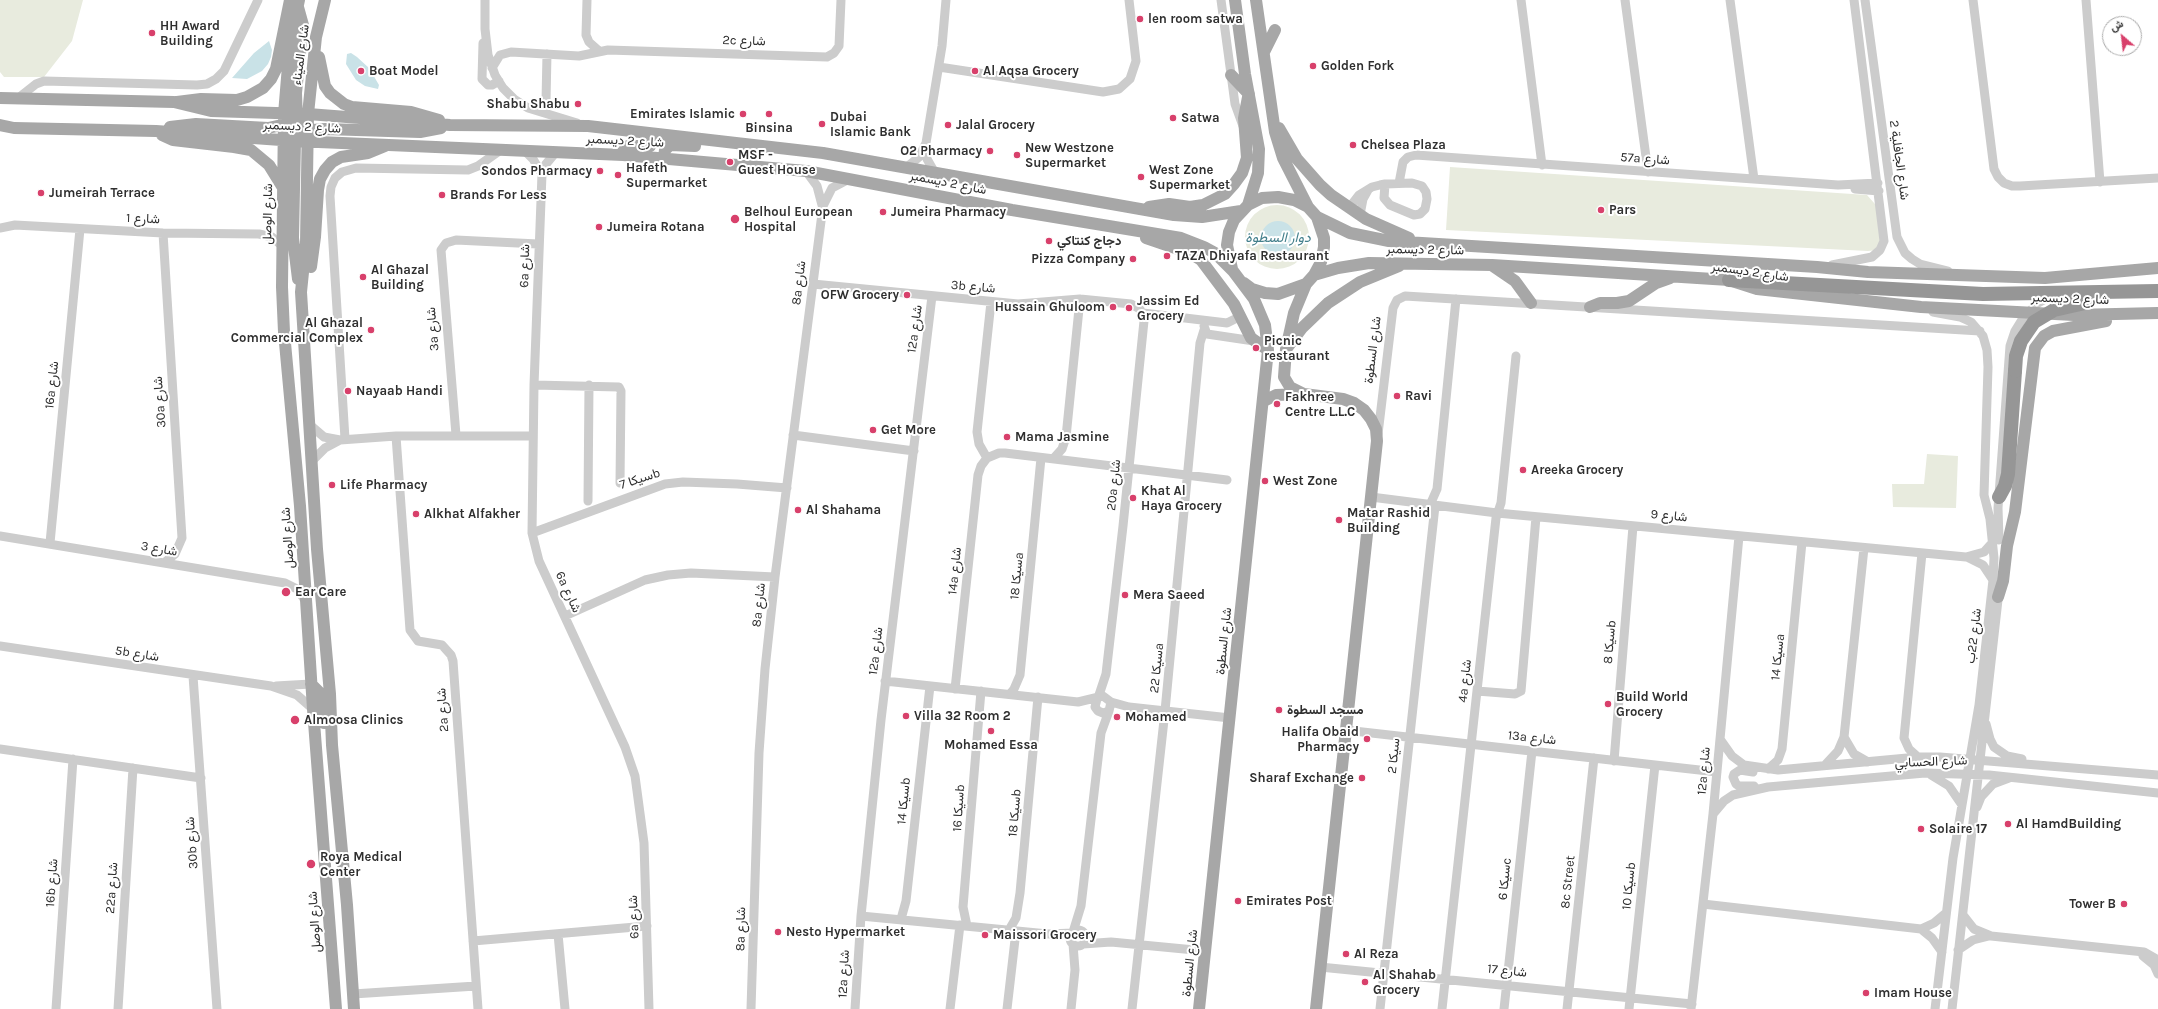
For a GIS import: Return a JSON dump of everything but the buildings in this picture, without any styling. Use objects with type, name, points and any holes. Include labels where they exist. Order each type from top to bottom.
[{"type":"highway","points":[[1729,280],[1937,293],[2056,294],[2158,291]]},
{"type":"highway","points":[[1999,497],[2005,486],[2008,474],[2016,356],[2021,341],[2034,322],[2054,310],[2085,303],[2118,300],[2158,300]]},
{"type":"main road","name":"شارع الميناء","points":[[294,126],[309,98],[316,37],[325,0]]},
{"type":"main road","points":[[1235,0],[1249,94],[1257,131],[1259,155],[1256,181],[1244,208],[1234,220],[1229,232],[1227,245],[1233,271],[1241,281],[1252,289],[1265,294],[1286,293],[1310,280],[1321,262],[1324,247],[1324,238],[1317,217],[1308,208],[1294,200],[1278,197],[1262,198],[1244,208]]},
{"type":"main road","points":[[1256,0],[1273,118],[1283,158],[1308,208]]},
{"type":"main road","name":"شارع الميناء","points":[[294,126],[290,42],[295,2]]},
{"type":"main road","points":[[295,2],[302,15],[303,25],[294,126],[308,142],[306,243],[301,292]]},
{"type":"main road","points":[[174,102],[201,99],[236,100],[247,97],[263,88],[271,79],[276,70],[295,2]]},
{"type":"main road","points":[[1264,52],[1275,30]]},
{"type":"main road","points":[[316,37],[322,78],[328,90],[336,99],[352,107],[418,113],[450,125]]},
{"type":"main road","points":[[1230,75],[1249,94]]},
{"type":"main road","points":[[1141,208],[1169,204],[1197,207],[1209,203],[1225,194],[1238,180],[1245,166],[1248,150],[1244,128],[1244,118],[1249,94]]},
{"type":"main road","name":"شارع 2 ديسمبر","points":[[0,98],[174,102],[210,111],[268,113],[294,126]]},
{"type":"main road","points":[[296,98],[298,105],[302,107],[306,105],[309,98]]},
{"type":"main road","points":[[268,113],[275,116],[277,121],[268,128]]},
{"type":"main road","points":[[1273,118],[1284,139],[1309,173],[1325,190],[1360,215],[1390,231],[1424,243]]},
{"type":"main road","points":[[156,131],[196,124],[268,128],[294,126],[325,129],[420,132],[450,125]]},
{"type":"main road","name":"شارع 2 ديسمبر","points":[[0,125],[14,128],[156,131],[294,126],[588,126],[824,153],[1174,215],[1202,217],[1244,208]]},
{"type":"main road","name":"شارع الوصل","points":[[294,126],[283,188],[282,246],[284,332],[300,506],[312,709],[336,1009]]},
{"type":"main road","points":[[0,129],[14,128]]},
{"type":"main road","points":[[325,129],[319,130],[315,135],[317,140],[325,142]]},
{"type":"main road","points":[[156,131],[173,140],[251,150],[269,165],[283,188]]},
{"type":"main road","points":[[623,155],[624,150],[628,146],[650,146],[654,134]]},
{"type":"main road","points":[[664,157],[665,150],[670,146],[696,146],[701,140]]},
{"type":"main road","name":"شارع 2 ديسمبر","points":[[308,142],[386,144],[664,157],[806,171],[1124,230],[1163,235],[1193,242],[1215,254],[1233,271]]},
{"type":"main road","points":[[301,292],[313,258],[318,190],[320,179],[325,170],[332,162],[341,157],[368,153],[386,144]]},
{"type":"main road","points":[[289,154],[295,262],[301,292],[310,425],[316,549],[330,694],[332,745],[354,1009]]},
{"type":"main road","name":"شارع 2 ديسمبر","points":[[1317,217],[1337,228],[1363,237],[1424,243],[1817,267],[1868,272],[2045,278],[2158,268]]},
{"type":"main road","points":[[1124,230],[1190,253],[1201,260],[1241,316],[1254,341],[1268,350]]},
{"type":"main road","name":"شارع 2 ديسمبر","points":[[1310,280],[1354,264],[1405,263],[1492,265],[1729,280],[1756,289],[1921,307],[2096,315],[2158,313]]},
{"type":"main road","points":[[1286,349],[1315,314],[1343,293],[1372,276],[1405,263]]},
{"type":"main road","points":[[1492,265],[1515,281],[1531,303]]},
{"type":"main road","points":[[1590,307],[1600,303],[1617,303],[1629,300],[1656,283],[1676,277]]},
{"type":"main road","name":"شارع السطوة","points":[[1310,280],[1291,323],[1286,349],[1284,377],[1290,387],[1304,394],[1343,399],[1354,403],[1364,410],[1371,419],[1376,429],[1377,440],[1316,1009]]},
{"type":"main road","name":"شارع السطوة","points":[[1199,1009],[1264,401],[1268,350],[1262,316],[1254,299],[1241,281]]},
{"type":"main road","points":[[1998,597],[2003,581],[2007,546],[2015,512],[2035,348],[2044,336],[2053,331],[2086,324],[2122,320],[2142,314]]},
{"type":"main road","points":[[1264,401],[1276,395],[1304,394]]},
{"type":"main road","points":[[311,684],[321,694],[323,719],[332,745]]},
{"type":"street","points":[[16,98],[36,84],[44,81],[197,86],[207,84],[216,79],[224,71],[258,0]]},
{"type":"street","points":[[485,0],[485,29],[488,55],[492,68],[499,81],[509,94],[528,108],[588,126]]},
{"type":"street","points":[[587,0],[586,35],[589,42],[598,50]]},
{"type":"street","name":"2c شارع","points":[[492,68],[497,58],[503,53],[578,56],[598,50],[827,57],[834,53],[838,46],[841,0]]},
{"type":"street","points":[[935,173],[927,159],[926,143],[940,67],[946,0]]},
{"type":"street","points":[[940,67],[1103,92],[1114,90],[1123,86],[1133,74],[1136,61],[1128,0]]},
{"type":"street","points":[[1221,0],[1230,75],[1236,110],[1244,128]]},
{"type":"street","points":[[1521,0],[1542,165]]},
{"type":"street","points":[[1625,0],[1648,172]]},
{"type":"street","points":[[1730,0],[1754,179]]},
{"type":"street","name":"شارع الجافلية 2","points":[[1817,267],[1866,259],[1880,250],[1884,241],[1854,0]]},
{"type":"street","name":"شارع الجافلية 2","points":[[1865,0],[1897,237],[1905,253],[1920,264],[1968,276]]},
{"type":"street","points":[[1972,0],[1994,169],[1998,177],[2004,183],[2012,186],[2020,186],[2158,178]]},
{"type":"street","points":[[2086,0],[2100,182]]},
{"type":"street","points":[[485,29],[481,57],[482,79],[488,85],[492,85],[499,81]]},
{"type":"street","points":[[546,101],[547,54]]},
{"type":"street","points":[[907,167],[919,157],[926,143]]},
{"type":"street","points":[[343,440],[343,406],[330,196],[331,187],[335,178],[342,172],[356,168],[468,170],[478,166],[502,149]]},
{"type":"street","points":[[525,151],[533,159],[542,174]]},
{"type":"street","name":"6a شارع","points":[[556,152],[546,164],[542,174],[538,244],[534,385],[532,533],[539,561],[625,746],[635,776],[644,838],[649,1009]]},
{"type":"street","name":"57a شارع","points":[[1402,183],[1401,166],[1408,157],[1416,155],[1450,159],[1878,187]]},
{"type":"street","name":"8a شارع","points":[[806,171],[817,186],[823,206]]},
{"type":"street","name":"8a شارع","points":[[752,1009],[759,753],[765,669],[775,577],[823,206],[828,192],[836,185],[849,179]]},
{"type":"street","points":[[1349,208],[1357,197],[1368,189],[1385,184],[1402,183],[1419,184],[1426,192],[1426,206],[1420,214],[1410,215],[1390,205],[1384,198],[1385,184]]},
{"type":"street","points":[[1360,215],[1363,199],[1368,189]]},
{"type":"street","name":"شارع 1","points":[[0,228],[15,225],[163,233],[259,234],[272,237],[282,246]]},
{"type":"street","name":"16a شارع","points":[[50,543],[80,229]]},
{"type":"street","name":"30a شارع","points":[[163,233],[182,538],[175,554],[167,563]]},
{"type":"street","name":"3a شارع","points":[[456,435],[441,250],[446,243],[456,240],[538,244]]},
{"type":"street","name":"3b شارع","points":[[813,284],[991,302],[1027,304],[1080,299],[1131,304],[1142,313]]},
{"type":"street","name":"شارع 22ب","points":[[1952,1009],[1998,597],[1999,497],[2009,353],[2015,331],[2028,312],[2038,303],[2056,294]]},
{"type":"street","name":"12a شارع","points":[[855,1009],[861,916],[885,681],[932,296]]},
{"type":"street","name":"شارع السطوة","points":[[1377,440],[1393,308],[1397,300],[1408,296],[1456,299]]},
{"type":"street","points":[[1053,459],[1062,449],[1066,437],[1080,299]]},
{"type":"street","points":[[1456,299],[1726,317],[1980,331]]},
{"type":"street","name":"سيكا 2","points":[[1380,1009],[1433,505],[1437,489],[1456,299]]},
{"type":"street","points":[[991,302],[977,432],[979,444],[987,458],[993,455],[1005,453],[1129,470],[1226,480]]},
{"type":"street","points":[[1921,307],[1940,314],[1960,317],[1971,322],[1980,331]]},
{"type":"street","points":[[1142,313],[1204,326],[1230,323],[1241,316]]},
{"type":"street","name":"20a شارع","points":[[1098,698],[1106,674],[1144,321],[1142,313]]},
{"type":"street","points":[[1204,326],[1209,334],[1254,341]]},
{"type":"street","name":"سيكا 22a","points":[[1132,1009],[1138,944],[1146,893],[1189,476],[1200,343],[1204,326]]},
{"type":"street","name":"شارع 22ب","points":[[1935,1009],[1952,858],[1979,705],[1994,580],[1993,542],[1984,495],[1988,358],[1985,342],[1980,331]]},
{"type":"street","name":"4a شارع","points":[[1442,1009],[1497,513],[1501,503],[1516,356]]},
{"type":"street","points":[[534,385],[617,386],[621,391],[620,483]]},
{"type":"street","points":[[588,501],[589,385]]},
{"type":"street","points":[[310,425],[324,437],[343,440],[396,436],[533,436]]},
{"type":"street","points":[[793,435],[914,451]]},
{"type":"street","name":"2a شارع","points":[[396,436],[410,630],[418,641],[442,645],[451,654],[453,661],[478,1009]]},
{"type":"street","points":[[312,461],[325,448],[343,440]]},
{"type":"street","name":"14a شارع","points":[[955,689],[978,475],[981,466],[987,458]]},
{"type":"street","name":"سيكا 18a","points":[[1010,694],[1014,689],[1020,675],[1041,458]]},
{"type":"street","name":"سيكا 7b","points":[[532,533],[582,513],[674,482],[787,488]]},
{"type":"street","name":"شارع 9","points":[[1371,497],[1536,517],[1966,557],[1979,555],[1993,542]]},
{"type":"street","points":[[1477,690],[1515,694],[1521,691],[1536,517]]},
{"type":"street","name":"سيكا 8b","points":[[1614,760],[1633,526]]},
{"type":"street","name":"شارع 3","points":[[0,536],[50,543],[290,584],[297,588],[306,601]]},
{"type":"street","name":"12a شارع","points":[[1692,1006],[1713,814],[1739,536]]},
{"type":"street","name":"سيكا 14a","points":[[1768,769],[1778,760],[1782,749],[1802,542]]},
{"type":"street","points":[[1825,765],[1836,755],[1844,737],[1864,548]]},
{"type":"street","points":[[1918,757],[1907,746],[1904,738],[1922,553]]},
{"type":"street","name":"شارع 9","points":[[1966,557],[1983,565],[1994,580]]},
{"type":"street","points":[[565,616],[645,580],[668,574],[691,573],[775,577]]},
{"type":"street","name":"5b شارع","points":[[0,646],[193,676],[271,686],[297,694],[312,709]]},
{"type":"street","name":"20a شارع","points":[[1073,932],[1081,906],[1101,733],[1110,706],[1106,674]]},
{"type":"street","name":"30b شارع","points":[[193,676],[217,1009]]},
{"type":"street","points":[[885,681],[1078,702],[1103,713],[1110,706],[1230,718]]},
{"type":"street","name":"5b شارع","points":[[271,686],[311,684]]},
{"type":"street","name":"سيكا 14b","points":[[901,919],[906,901],[930,686]]},
{"type":"street","name":"سيكا 16b","points":[[950,1009],[963,925],[963,907],[981,691]]},
{"type":"street","name":"سيكا 18b","points":[[1008,1009],[1013,930],[1020,893],[1038,697]]},
{"type":"street","points":[[1078,702],[1106,697],[1110,706]]},
{"type":"street","points":[[1097,710],[1095,704],[1098,698]]},
{"type":"street","name":"20a شارع","points":[[1097,710],[1101,733]]},
{"type":"street","points":[[1984,712],[1988,734],[1994,747],[2007,756],[2036,764]]},
{"type":"street","name":"13a شارع","points":[[1345,730],[1717,772]]},
{"type":"street","points":[[1844,737],[1854,754],[1868,762]]},
{"type":"street","name":"شارع الحسابي","points":[[1720,738],[1738,761],[1751,767],[1778,770],[1918,757],[1969,758],[2025,765],[2036,764],[2158,774]]},
{"type":"street","points":[[0,749],[201,778]]},
{"type":"street","name":"سيكا 6c","points":[[1504,1009],[1532,751]]},
{"type":"street","name":"8c Street","points":[[1567,1009],[1594,758]]},
{"type":"street","name":"16b شارع","points":[[56,1009],[73,760]]},
{"type":"street","name":"سيكا 10b","points":[[1629,1009],[1655,765]]},
{"type":"street","name":"22a شارع","points":[[118,1009],[133,768]]},
{"type":"street","points":[[1768,787],[1739,786],[1734,781],[1734,774],[1740,770],[1760,773],[1778,770]]},
{"type":"street","points":[[1926,773],[1942,780],[1950,786],[1962,805]]},
{"type":"street","name":"شارع الحسابي","points":[[1713,814],[1724,801],[1733,795],[1768,787],[1926,773],[1967,773],[2014,777],[2158,793]]},
{"type":"street","points":[[1974,814],[1986,790],[2001,780],[2014,777]]},
{"type":"street","points":[[1703,904],[1921,929],[1934,923],[1946,913]]},
{"type":"street","name":"20a شارع","points":[[1081,906],[1084,934]]},
{"type":"street","points":[[1963,915],[1974,929],[1991,936],[2148,953],[2158,960]]},
{"type":"street","points":[[861,916],[1048,934],[1080,931],[1084,934],[1111,942]]},
{"type":"street","points":[[473,941],[647,926]]},
{"type":"street","points":[[1921,929],[1932,938],[1942,952]]},
{"type":"street","points":[[1073,932],[1070,938],[1077,944]]},
{"type":"street","points":[[558,934],[565,1009]]},
{"type":"street","points":[[1048,934],[1077,944],[1111,942],[1205,951]]},
{"type":"street","points":[[1077,944],[1086,940],[1084,934]]},
{"type":"street","points":[[1958,950],[1973,940],[1991,936]]},
{"type":"street","points":[[1070,1009],[1077,944]]},
{"type":"street","points":[[2137,952],[2151,962],[2158,974]]},
{"type":"street","name":"شارع 17","points":[[1320,967],[1631,996],[1692,1006]]},
{"type":"street","points":[[353,994],[476,986]]},
{"type":"shaded area","points":[[0,0],[83,0],[72,41],[44,77],[4,77],[0,72]]},
{"type":"shaded area","points":[[1450,167],[1867,195],[1882,212],[1883,242],[1877,250],[1868,251],[1446,230]]},
{"type":"shaded area","points":[[1271,205],[1283,205],[1300,214],[1307,225],[1309,237],[1307,249],[1300,260],[1283,269],[1271,269],[1259,264],[1250,255],[1245,243],[1245,231],[1250,219],[1259,210]]},
{"type":"shaded area","points":[[1927,454],[1958,456],[1956,508],[1893,507],[1892,484],[1924,484]]},
{"type":"water","points":[[269,41],[272,50],[271,57],[268,64],[262,71],[247,79],[232,78],[254,53]]},
{"type":"water","points":[[351,53],[369,68],[379,85],[378,89],[365,86],[356,80],[346,64],[347,54]]},
{"type":"water","name":"دوار السطوة","points":[[1281,221],[1290,226],[1294,231],[1294,245],[1290,250],[1285,254],[1275,255],[1271,254],[1262,245],[1261,235],[1262,231],[1271,222]]},
{"type":"place","name":"len room satwa","points":[[1140,19]]},
{"type":"place","name":"HH Award Building","points":[[152,33]]},
{"type":"place","name":"Golden Fork","points":[[1313,66]]},
{"type":"place","name":"Boat Model","points":[[361,71]]},
{"type":"place","name":"Al Aqsa Grocery","points":[[975,71]]},
{"type":"place","name":"Shabu Shabu","points":[[578,104]]},
{"type":"place","name":"Emirates Islamic","points":[[743,114]]},
{"type":"place","name":"Binsina","points":[[769,114]]},
{"type":"place","name":"Satwa","points":[[1173,118]]},
{"type":"place","name":"Dubai Islamic Bank","points":[[822,124]]},
{"type":"place","name":"Jalal Grocery","points":[[948,125]]},
{"type":"place","name":"Chelsea Plaza","points":[[1353,145]]},
{"type":"place","name":"O2 Pharmacy","points":[[990,151]]},
{"type":"place","name":"New Westzone Supermarket","points":[[1017,155]]},
{"type":"place","name":"MSF - Guest House","points":[[730,162]]},
{"type":"place","name":"Sondos Pharmacy","points":[[600,171]]},
{"type":"place","name":"Hafeth Supermarket","points":[[618,175]]},
{"type":"place","name":"West Zone Supermarket","points":[[1141,177]]},
{"type":"place","name":"Jumeirah Terrace","points":[[41,193]]},
{"type":"place","name":"Brands For Less","points":[[442,195]]},
{"type":"place","name":"Pars","points":[[1601,210]]},
{"type":"place","name":"Jumeira Pharmacy","points":[[883,212]]},
{"type":"place","name":"Belhoul European Hospital","points":[[735,219]]},
{"type":"place","name":"Jumeira Rotana","points":[[599,227]]},
{"type":"place","name":"دجاج كنتاكي","points":[[1049,241]]},
{"type":"place","name":"TAZA Dhiyafa Restaurant","points":[[1167,256]]},
{"type":"place","name":"Pizza Company","points":[[1133,259]]},
{"type":"place","name":"Al Ghazal Building","points":[[363,277]]},
{"type":"place","name":"OFW Grocery","points":[[907,295]]},
{"type":"place","name":"Hussain Ghuloom","points":[[1113,307]]},
{"type":"place","name":"Jassim Ed Grocery","points":[[1129,308]]},
{"type":"place","name":"Al Ghazal Commercial Complex","points":[[371,330]]},
{"type":"place","name":"Picnic restaurant","points":[[1256,348]]},
{"type":"place","name":"Nayaab Handi","points":[[348,391]]},
{"type":"place","name":"Ravi","points":[[1397,396]]},
{"type":"place","name":"Fakhree Centre L.L.C","points":[[1277,404]]},
{"type":"place","name":"Get More","points":[[873,430]]},
{"type":"place","name":"Mama Jasmine","points":[[1007,437]]},
{"type":"place","name":"Areeka Grocery","points":[[1523,470]]},
{"type":"place","name":"West Zone","points":[[1265,481]]},
{"type":"place","name":"Life Pharmacy","points":[[332,485]]},
{"type":"place","name":"Khat Al Haya Grocery","points":[[1133,498]]},
{"type":"place","name":"Al Shahama","points":[[798,510]]},
{"type":"place","name":"Alkhat Alfakher","points":[[416,514]]},
{"type":"place","name":"Matar Rashid Building","points":[[1339,520]]},
{"type":"place","name":"Ear Care","points":[[286,592]]},
{"type":"place","name":"Mera Saeed","points":[[1125,595]]},
{"type":"place","name":"Build World Grocery","points":[[1608,704]]},
{"type":"place","name":"مسجد السطوة","points":[[1279,710]]},
{"type":"place","name":"Villa 32 Room 2","points":[[906,716]]},
{"type":"place","name":"Mohamed","points":[[1117,717]]},
{"type":"place","name":"Almoosa Clinics","points":[[295,720]]},
{"type":"place","name":"Mohamed Essa","points":[[991,731]]},
{"type":"place","name":"Halifa Obaid Pharmacy","points":[[1367,739]]},
{"type":"place","name":"Sharaf Exchange","points":[[1362,778]]},
{"type":"place","name":"Al HamdBuilding","points":[[2008,824]]},
{"type":"place","name":"Solaire 17","points":[[1921,829]]},
{"type":"place","name":"Roya Medical Center","points":[[311,864]]},
{"type":"place","name":"Emirates Post","points":[[1238,901]]},
{"type":"place","name":"Tower B","points":[[2124,904]]},
{"type":"place","name":"Nesto Hypermarket","points":[[778,932]]},
{"type":"place","name":"Maissori Grocery","points":[[985,935]]},
{"type":"place","name":"Al Reza","points":[[1346,954]]},
{"type":"place","name":"Al Shahab Grocery","points":[[1365,982]]},
{"type":"place","name":"Imam House","points":[[1866,993]]}]
